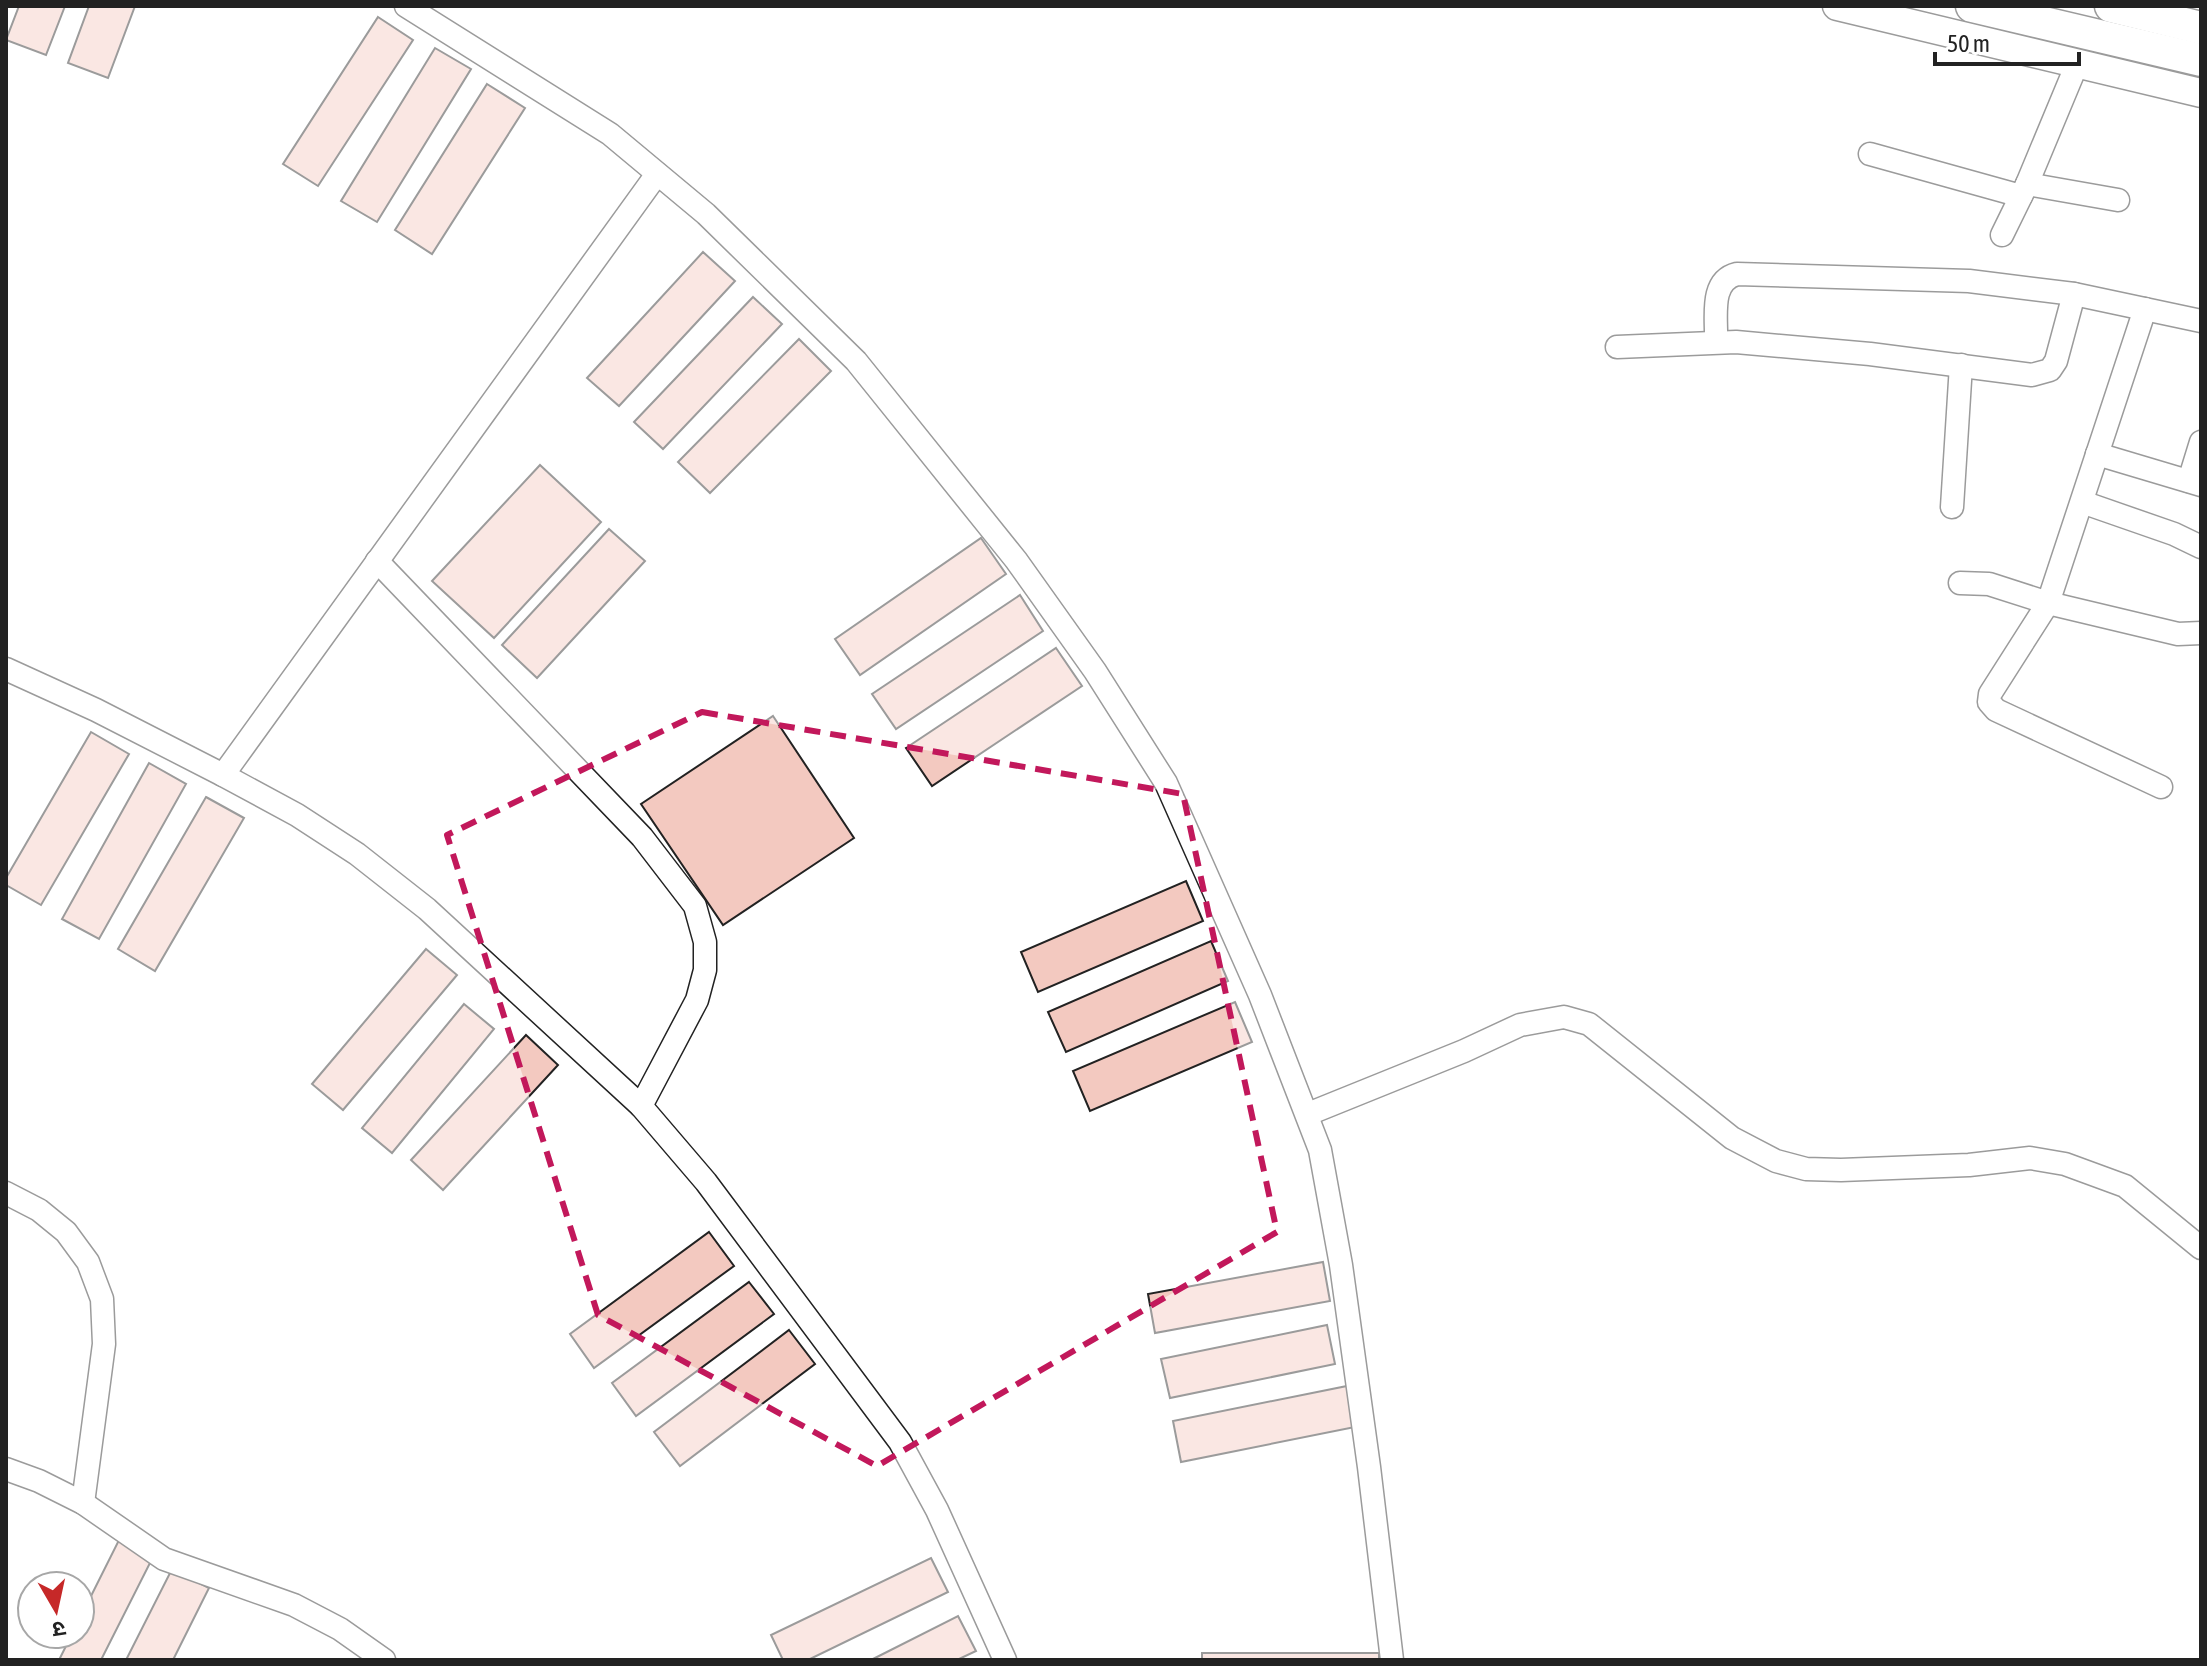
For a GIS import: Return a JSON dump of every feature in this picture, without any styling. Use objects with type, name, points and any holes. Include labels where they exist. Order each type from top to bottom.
[{"type":"highway","points":[[1972,6],[2201,60]]},
{"type":"highway","points":[[2111,6],[2201,28]]},
{"type":"main road","points":[[1837,6],[2201,93]]},
{"type":"street","points":[[406,6],[610,134],[706,214],[856,361],[1016,560],[1095,671],[1166,783],[1260,995],[1320,1150],[1341,1265],[1392,1660]]},
{"type":"street","points":[[2002,235],[2077,64]]},
{"type":"street","points":[[1870,154],[2024,190],[2118,200]]},
{"type":"street","points":[[223,775],[657,174]]},
{"type":"street","points":[[1716,341],[1718,289],[1728,277],[1737,274],[1936,278],[2074,294],[2201,321]]},
{"type":"street","points":[[1617,347],[1716,341],[1870,354],[2032,375],[2050,370],[2056,361],[2074,294]]},
{"type":"street","points":[[2145,309],[2048,603],[1990,694],[1989,702],[1996,710],[2161,787]]},
{"type":"street","points":[[1952,507],[1961,365]]},
{"type":"street","points":[[2097,454],[2195,483],[2201,442]]},
{"type":"street","points":[[2082,502],[2174,534],[2201,547]]},
{"type":"street","points":[[377,561],[642,837],[695,906],[705,942],[705,970],[697,1000],[641,1106]]},
{"type":"street","points":[[1960,583],[1989,584],[2048,603],[2178,634],[2201,633]]},
{"type":"street","points":[[6,669],[96,710],[223,775],[297,815],[357,854],[427,909],[641,1106],[706,1182],[900,1442],[937,1510],[1005,1660]]},
{"type":"street","points":[[1308,1114],[1520,1025],[1564,1017],[1589,1024],[1732,1138],[1776,1161],[1806,1169],[1841,1170],[1969,1165],[2030,1158],[2065,1164],[2125,1186],[2201,1248]]},
{"type":"street","points":[[6,1193],[39,1210],[66,1232],[88,1262],[102,1299],[104,1344],[83,1503]]},
{"type":"street","points":[[6,1469],[83,1503],[164,1559],[294,1605],[340,1629],[384,1660]]},
{"type":"highlighted area","points":[[702,712],[1183,794],[1277,1232],[877,1466],[598,1315],[447,835]]},
{"type":"building","points":[[19,6],[65,6],[46,55],[6,40]]},
{"type":"building","points":[[89,6],[135,6],[108,78],[68,63]]},
{"type":"building","points":[[378,17],[413,40],[318,186],[283,164]]},
{"type":"building","points":[[435,48],[471,69],[377,222],[341,201]]},
{"type":"building","points":[[487,84],[525,108],[432,254],[395,230]]},
{"type":"building","points":[[703,252],[735,281],[619,406],[587,378]]},
{"type":"building","points":[[753,297],[782,324],[663,449],[634,422]]},
{"type":"building","points":[[799,339],[831,371],[710,493],[678,462]]},
{"type":"building","points":[[540,465],[601,522],[494,638],[432,581]]},
{"type":"building","points":[[609,529],[645,561],[537,678],[502,645]]},
{"type":"building","points":[[981,538],[1006,574],[860,675],[835,639]]},
{"type":"building","points":[[1020,595],[1043,631],[896,729],[872,694]]},
{"type":"building","points":[[1056,648],[1082,686],[932,786],[906,748]]},
{"type":"building","points":[[773,716],[854,838],[723,925],[641,804]]},
{"type":"building","points":[[91,732],[129,754],[41,905],[6,885],[6,878]]},
{"type":"building","points":[[149,763],[186,784],[99,939],[62,919]]},
{"type":"building","points":[[206,797],[244,818],[155,971],[118,949]]},
{"type":"building","points":[[1186,881],[1203,921],[1038,992],[1021,952]]},
{"type":"building","points":[[1211,941],[1228,981],[1066,1052],[1048,1012]]},
{"type":"building","points":[[426,949],[457,975],[343,1110],[312,1084]]},
{"type":"building","points":[[1235,1002],[1252,1042],[1090,1111],[1073,1071]]},
{"type":"building","points":[[464,1004],[494,1029],[392,1153],[362,1128]]},
{"type":"building","points":[[526,1035],[558,1065],[443,1190],[411,1160]]},
{"type":"building","points":[[709,1232],[734,1266],[594,1368],[570,1334]]},
{"type":"building","points":[[1323,1262],[1330,1301],[1155,1333],[1148,1294]]},
{"type":"building","points":[[749,1282],[774,1314],[636,1416],[612,1383]]},
{"type":"building","points":[[1327,1325],[1335,1364],[1170,1398],[1161,1359]]},
{"type":"building","points":[[789,1330],[815,1364],[680,1466],[654,1432]]},
{"type":"building","points":[[1347,1386],[1355,1427],[1181,1462],[1173,1421]]},
{"type":"building","points":[[119,1540],[153,1557],[101,1660],[59,1660],[64,1650],[96,1650],[96,1586]]},
{"type":"building","points":[[931,1558],[948,1592],[808,1660],[783,1660],[771,1635]]},
{"type":"building","points":[[172,1569],[209,1588],[173,1660],[126,1660]]},
{"type":"building","points":[[958,1616],[976,1651],[957,1660],[871,1660]]},
{"type":"building","points":[[1202,1653],[1379,1653],[1379,1660],[1202,1660]]}]
